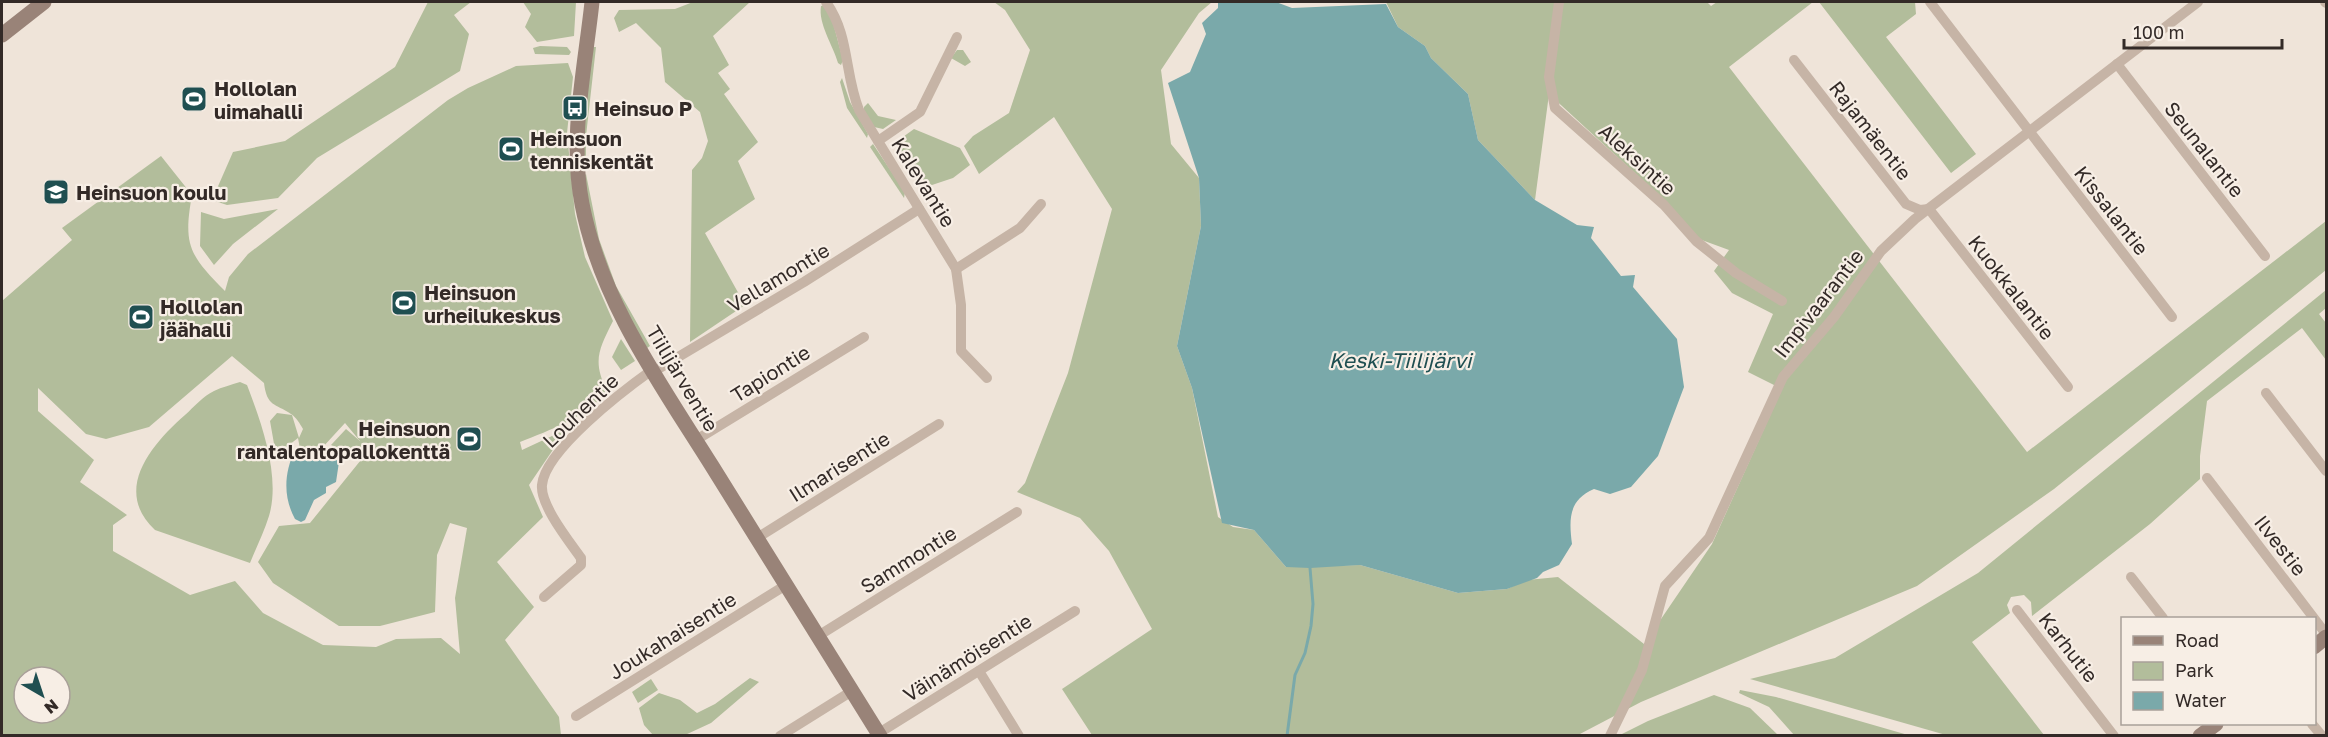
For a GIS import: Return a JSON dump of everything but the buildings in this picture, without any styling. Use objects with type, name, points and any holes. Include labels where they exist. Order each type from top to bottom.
[{"type":"street","points":[[2,35],[44,2]]},
{"type":"street","name":"Tiilijärventie","points":[[592,2],[576,150],[582,204],[591,242],[610,294],[653,371],[879,734]]},
{"type":"street","name":"Kalevantie","points":[[826,2],[835,15],[844,36],[854,96],[878,141],[956,269],[961,305],[962,351],[987,378]]},
{"type":"street","name":"Aleksintie","points":[[1559,2],[1550,77],[1555,108],[1664,205],[1696,241],[1736,273],[1782,301]]},
{"type":"street","name":"Kissalantie","points":[[1930,2],[2172,317]]},
{"type":"street","points":[[2178,2],[2195,4]]},
{"type":"street","name":"Impivaarantie","points":[[1610,735],[1642,670],[1665,586],[1709,538],[1783,377],[1834,317],[1881,251],[1894,237],[2027,128],[2117,64],[2195,4]]},
{"type":"street","points":[[878,141],[920,112],[957,37]]},
{"type":"street","name":"Rajamäentie","points":[[1794,60],[1906,204],[1920,210],[1929,208]]},
{"type":"street","name":"Seunalantie","points":[[2117,64],[2265,256]]},
{"type":"street","points":[[956,269],[1020,228],[1041,204]]},
{"type":"street","name":"Kuokkalantie","points":[[1929,208],[2067,387]]},
{"type":"street","name":"Vellamontie","points":[[653,371],[795,288],[919,209]]},
{"type":"street","name":"Tapiontie","points":[[696,440],[864,337]]},
{"type":"street","name":"Louhentie","points":[[544,597],[582,565],[545,501],[541,486],[546,471],[563,448],[621,391],[653,371]]},
{"type":"street","points":[[2266,393],[2326,471]]},
{"type":"street","name":"Ilmarisentie","points":[[757,538],[939,424]]},
{"type":"street","name":"Ilvestie","points":[[2207,478],[2312,617]]},
{"type":"street","name":"Sammontie","points":[[818,636],[1017,512]]},
{"type":"street","points":[[2131,577],[2162,617]]},
{"type":"street","name":"Joukahaisentie","points":[[576,716],[786,585]]},
{"type":"street","name":"Karhutie","points":[[2017,609],[2114,735]]},
{"type":"street","name":"Väinämöisentie","points":[[879,734],[1075,610]]},
{"type":"street","name":"Ilvestie","points":[[2316,623],[2326,636]]},
{"type":"street","points":[[979,670],[1019,735]]},
{"type":"street","points":[[780,735],[852,691]]},
{"type":"street","points":[[2200,735],[2213,725]]},
{"type":"green space","points":[[428,2],[471,2],[454,15],[469,34],[460,71],[317,158],[278,198],[227,205],[212,200],[233,152],[285,141],[395,67]]},
{"type":"green space","points":[[523,2],[576,2],[574,36],[537,42],[525,27],[531,14]]},
{"type":"green space","points":[[693,2],[750,2],[713,36],[729,65],[718,73],[730,89],[724,94],[758,142],[738,161],[755,199],[705,233],[745,305],[690,342],[692,170],[702,158],[708,141],[700,112],[665,82],[661,48],[636,23],[619,32],[614,18],[619,10],[675,9]]},
{"type":"green space","points":[[994,2],[1212,2],[1199,13],[1161,70],[1171,144],[1199,178],[1201,226],[1177,346],[1192,388],[1218,517],[1233,527],[1254,530],[1286,567],[1360,565],[1458,593],[1507,589],[1527,580],[1558,577],[1644,644],[1712,544],[1782,389],[1748,372],[1773,314],[1732,293],[1714,271],[1729,250],[1699,239],[1665,201],[1549,94],[1535,200],[1478,140],[1468,94],[1431,58],[1425,46],[1398,27],[1386,2],[1707,2],[1711,6],[1717,2],[1813,2],[1729,67],[2027,452],[2326,221],[2326,270],[2054,489],[1917,586],[1641,702],[1578,735],[1092,735],[1062,689],[1152,629],[1109,551],[1080,518],[1017,492],[1025,483],[1068,373],[1112,209],[1054,117],[979,174],[964,146],[973,136],[1009,113],[1030,50],[1005,10]]},
{"type":"green space","points":[[1819,2],[1915,2],[1916,14],[1886,37],[1976,154],[1951,173]]},
{"type":"green space","points":[[825,5],[831,15],[843,60],[841,65],[838,63],[822,20],[821,6]]},
{"type":"green space","points":[[567,47],[571,52],[569,55],[535,54],[533,48]]},
{"type":"green space","points":[[593,47],[596,47],[586,136],[586,158],[583,161],[582,131]]},
{"type":"green space","points":[[957,50],[963,50],[971,62],[965,66],[951,58]]},
{"type":"green space","points":[[568,63],[573,77],[567,133],[575,214],[585,257],[613,321],[599,355],[602,381],[607,391],[579,415],[520,442],[522,450],[567,429],[529,485],[543,517],[497,562],[534,607],[505,640],[559,717],[561,735],[2,735],[2,301],[72,240],[62,228],[161,156],[192,195],[188,226],[189,238],[196,258],[225,291],[229,277],[248,254],[448,100],[516,66]],"holes":[[[232,356],[264,383],[270,400],[293,415],[303,429],[299,438],[292,415],[277,413],[270,421],[276,455],[298,438],[300,449],[322,448],[345,423],[360,441],[346,429],[331,445],[351,458],[366,448],[369,450],[310,523],[279,526],[258,562],[273,583],[339,626],[380,626],[435,612],[437,555],[450,523],[467,528],[455,598],[460,654],[441,638],[396,639],[376,647],[323,645],[263,613],[235,581],[190,595],[113,551],[113,525],[127,515],[80,482],[94,460],[38,411],[38,388],[86,434],[106,439],[149,427]]]},
{"type":"green space","points":[[842,78],[850,102],[868,134],[867,138],[847,108],[840,82]]},
{"type":"green space","points":[[868,103],[878,116],[896,120],[883,129],[874,127],[864,112],[864,107]]},
{"type":"green space","points":[[914,129],[960,148],[970,165],[953,178],[920,189],[896,142]]},
{"type":"green space","points":[[873,144],[905,192],[904,198],[870,147]]},
{"type":"green space","points":[[586,174],[599,239],[616,286],[650,346],[647,348],[630,319],[595,241],[584,176]]},
{"type":"green space","points":[[278,209],[233,244],[214,265],[200,246],[201,212],[224,219]]},
{"type":"green space","points":[[2326,290],[2326,308],[2319,314],[2326,323],[2326,360],[2302,328],[2207,401],[2200,456],[2200,479],[2150,524],[2032,616],[2031,602],[2024,595],[2011,597],[2007,605],[2010,613],[1972,642],[2044,735],[1946,735],[1750,679],[1835,658],[1978,573]]},
{"type":"green space","points":[[621,339],[635,361],[621,370],[612,357]]},
{"type":"green space","points":[[240,382],[247,385],[258,415],[268,449],[273,484],[269,516],[250,563],[155,530],[143,515],[137,499],[137,484],[142,468],[160,440],[206,396]]},
{"type":"green space","points":[[750,678],[759,682],[711,723],[685,735],[653,735],[644,725],[639,708],[659,693],[680,700],[697,713],[715,704]]},
{"type":"green space","points":[[651,679],[658,690],[638,703],[632,692]]},
{"type":"green space","points":[[1740,690],[1776,697],[1908,735],[1794,735],[1769,707],[1739,693]]},
{"type":"green space","points":[[1714,695],[1750,708],[1778,735],[1620,735],[1648,721]]},
{"type":"water","name":"Keski-Tiilijärvi","points":[[1218,2],[1276,2],[1292,8],[1386,4],[1398,27],[1425,46],[1431,58],[1468,94],[1478,140],[1535,200],[1577,225],[1594,227],[1591,238],[1621,276],[1635,275],[1633,287],[1677,339],[1684,387],[1658,456],[1631,487],[1610,494],[1594,489],[1579,499],[1572,512],[1572,544],[1559,565],[1543,572],[1537,578],[1507,589],[1458,593],[1360,565],[1286,567],[1254,530],[1222,523],[1192,388],[1177,346],[1201,226],[1199,178],[1168,83],[1190,72],[1206,34],[1202,23],[1218,8]]},
{"type":"water","points":[[307,447],[324,451],[339,462],[336,482],[326,487],[326,493],[314,500],[305,520],[301,522],[295,519],[291,511],[286,485],[295,450]]},
{"type":"waterway","points":[[1287,736],[1295,675],[1305,653],[1311,626],[1313,604],[1310,568]]},
{"type":"place","name":"Hollolan uimahalli","points":[[194,99]]},
{"type":"place","name":"Heinsuo P","points":[[575,108]]},
{"type":"place","name":"Heinsuon tenniskentät","points":[[511,149]]},
{"type":"place","name":"Heinsuon koulu","points":[[56,192]]},
{"type":"place","name":"Heinsuon urheilukeskus","points":[[404,303]]},
{"type":"place","name":"Hollolan jäähalli","points":[[141,317]]},
{"type":"place","name":"Heinsuon rantalentopallokenttä","points":[[469,439]]}]
